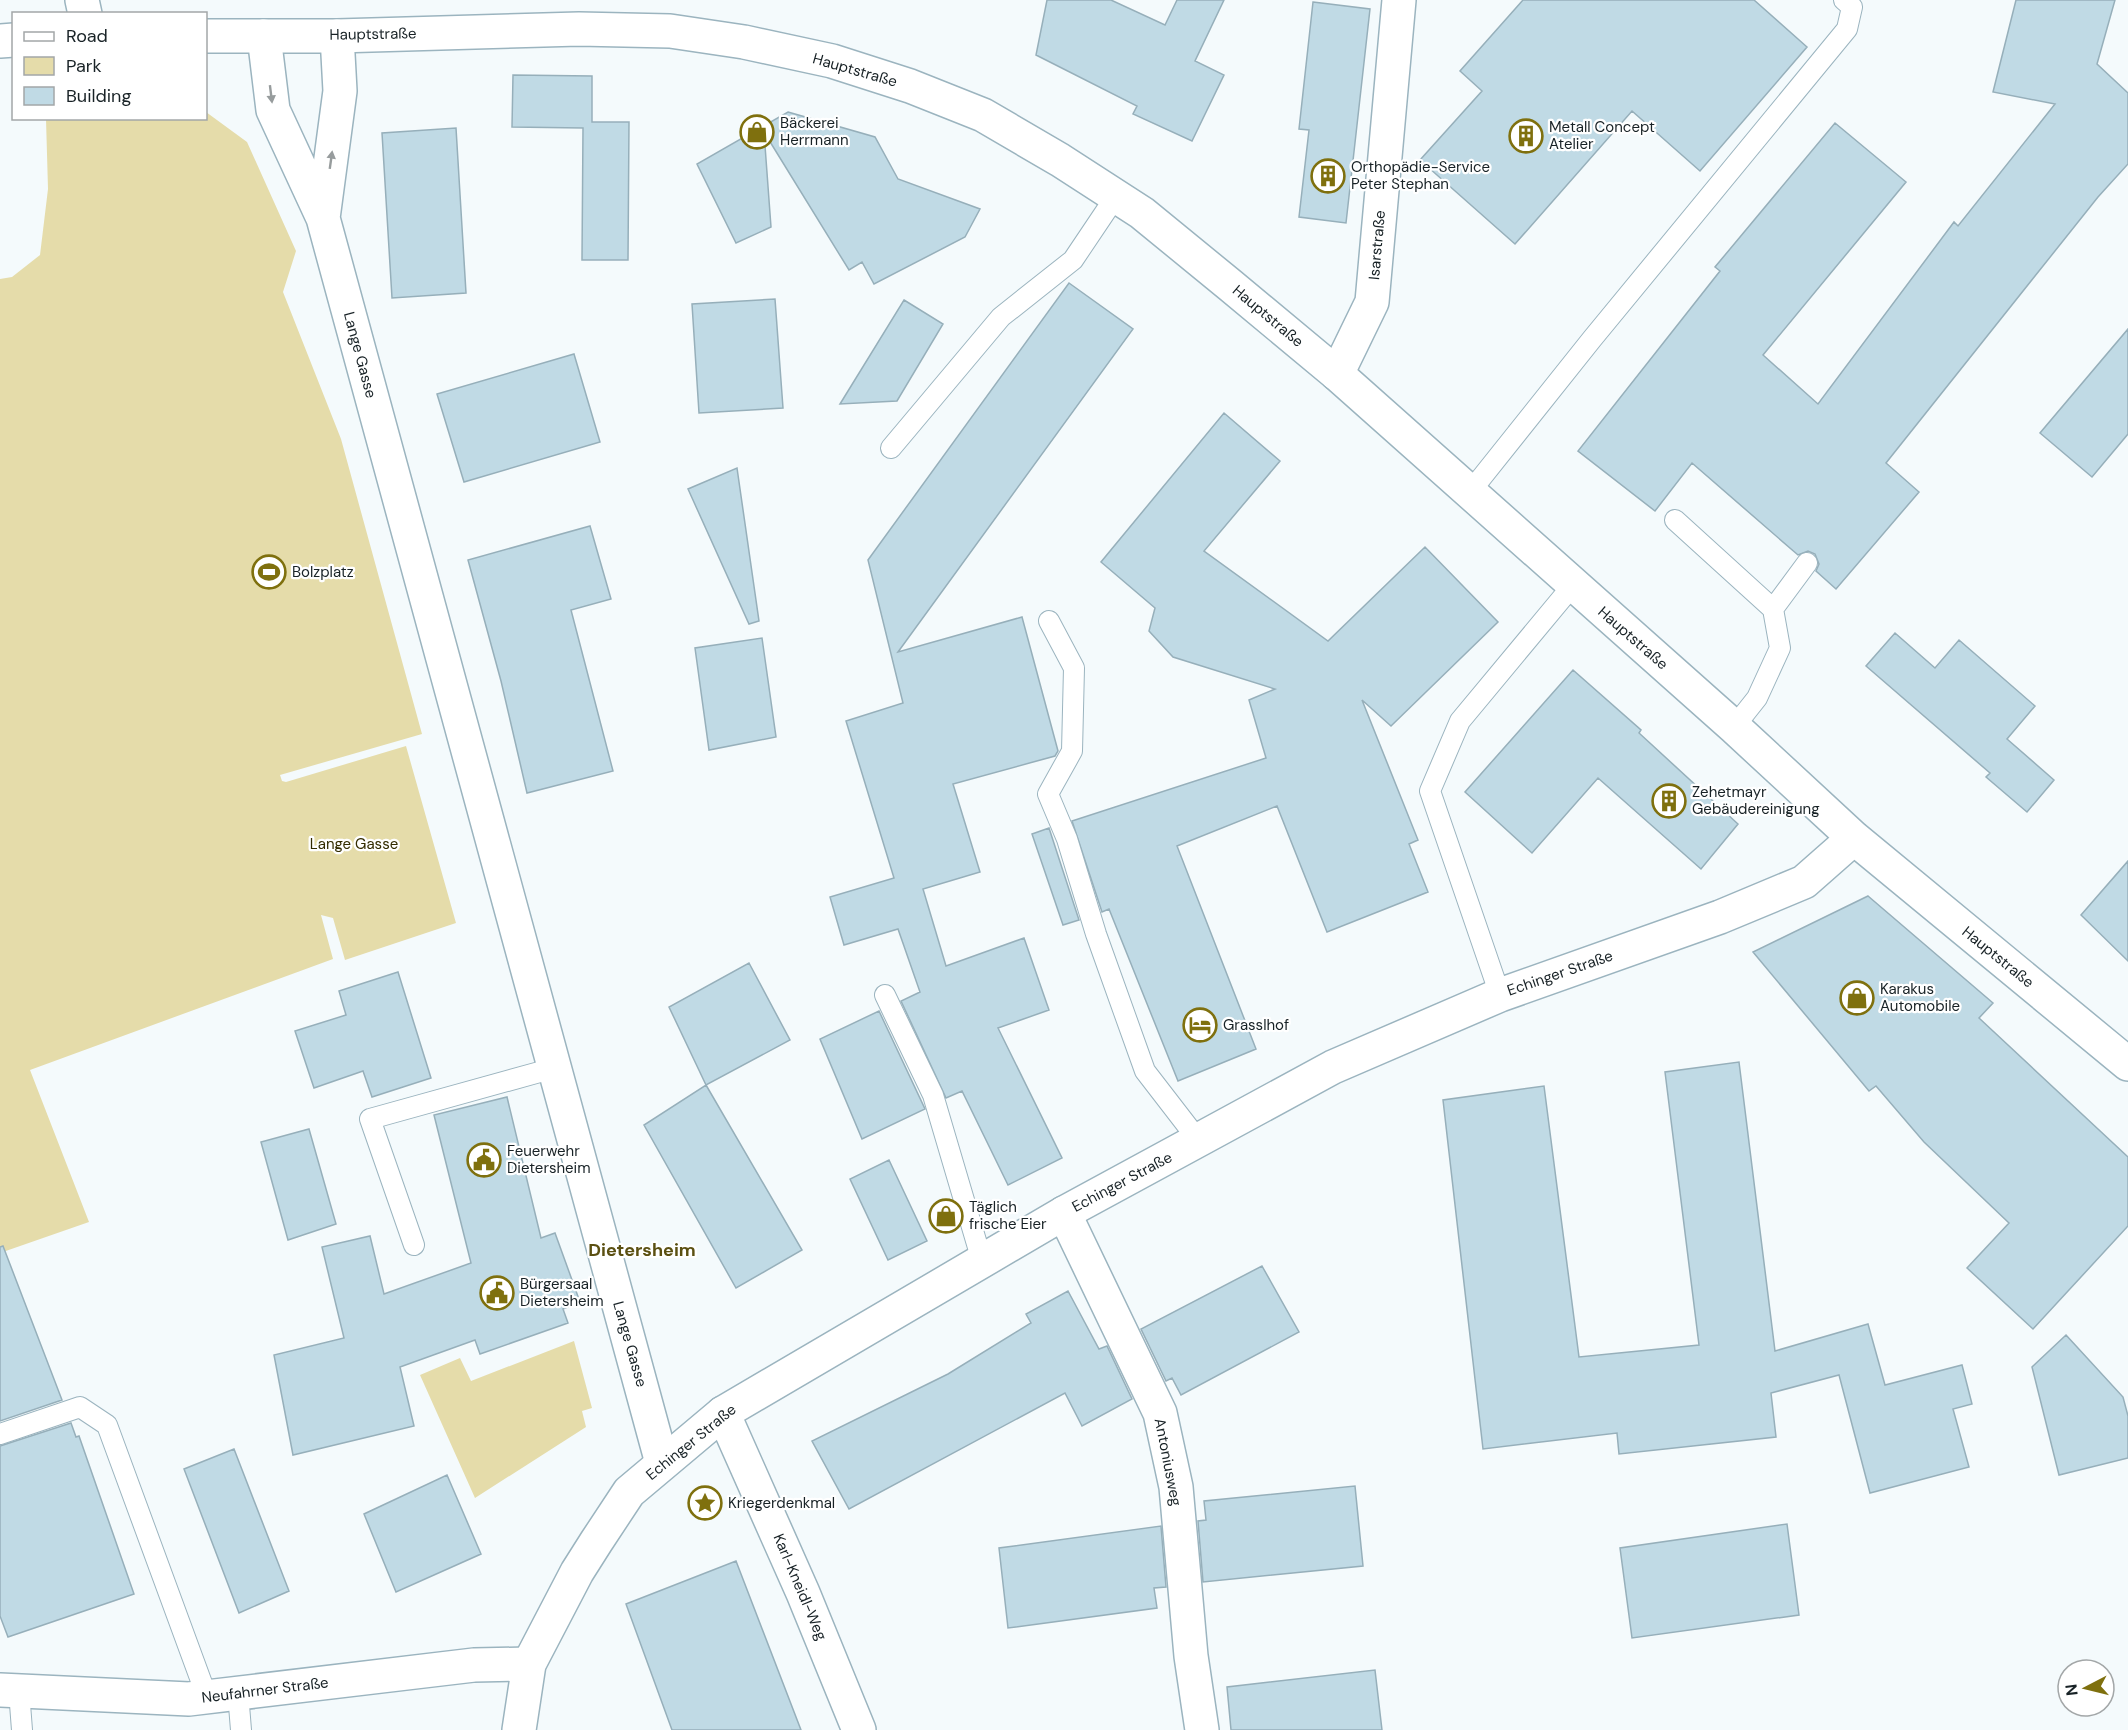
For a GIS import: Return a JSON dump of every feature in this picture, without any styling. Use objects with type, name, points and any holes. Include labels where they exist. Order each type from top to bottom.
[{"type":"street","name":"Isarstraße","points":[[1337,374],[1372,302],[1399,0]]},
{"type":"street","name":"Hauptstraße","points":[[207,36],[337,36],[579,29],[670,31],[832,61],[910,86],[983,115],[1060,160],[1142,213],[1337,374],[1734,727],[1854,838],[2128,1064]]},
{"type":"street","name":"Lange Gasse","points":[[264,36],[273,110],[323,218],[662,1463]]},
{"type":"street","name":"Lange Gasse","points":[[323,218],[340,92],[337,36]]},
{"type":"street","name":"Echinger Straße","points":[[519,1730],[529,1664],[596,1542],[629,1492],[723,1413],[1064,1213],[1333,1067],[1500,995],[1720,917],[1804,882],[1854,838]]},
{"type":"street","name":"Antoniusweg","points":[[1064,1213],[1160,1413],[1176,1487],[1191,1656],[1202,1730]]},
{"type":"street","name":"Karl-Kneidl-Weg","points":[[723,1413],[803,1593],[859,1730]]},
{"type":"street","name":"Neufahrner Straße","points":[[10,1690],[189,1699],[474,1665],[529,1664]]},
{"type":"lane","points":[[1470,492],[1592,339],[1847,29],[1852,7],[1844,0]]},
{"type":"lane","points":[[891,448],[1001,317],[1073,260],[1116,196]]},
{"type":"lane","points":[[1675,520],[1773,609],[1780,648],[1757,698],[1734,727]]},
{"type":"lane","points":[[1773,609],[1807,563]]},
{"type":"lane","points":[[1500,995],[1430,791],[1460,721],[1573,585]]},
{"type":"lane","points":[[1049,621],[1074,668],[1072,751],[1048,794],[1067,839],[1096,934],[1145,1071],[1198,1141]]},
{"type":"lane","points":[[885,995],[933,1095],[982,1261]]},
{"type":"lane","points":[[414,1245],[370,1119],[554,1068]]},
{"type":"lane","points":[[0,1434],[80,1407],[107,1425],[223,1695],[241,1730]]},
{"type":"lane","points":[[10,1690],[22,1730]]},
{"type":"green space","points":[[207,113],[247,142],[296,251],[283,292],[341,439],[422,734],[280,775],[282,781],[286,782],[406,746],[456,923],[345,960],[333,918],[321,915],[333,959],[30,1070],[89,1222],[0,1253],[0,279],[12,277],[40,255],[48,189],[46,120],[207,120]]},
{"type":"green space","points":[[574,1341],[592,1408],[582,1411],[586,1427],[475,1498],[420,1375],[460,1358],[471,1381]]},
{"type":"building","points":[[1047,0],[1111,0],[1165,25],[1177,0],[1224,0],[1195,61],[1224,75],[1192,141],[1133,114],[1137,106],[1036,55]]},
{"type":"building","name":"Metall Concept Atelier","points":[[1523,0],[1754,0],[1807,47],[1700,171],[1632,111],[1515,244],[1420,160],[1482,91],[1460,71]]},
{"type":"building","points":[[2016,0],[2115,0],[2097,64],[2128,93],[2128,164],[2098,197],[1886,463],[1919,492],[1836,589],[1816,571],[1819,564],[1815,554],[1808,551],[1798,555],[1692,463],[1655,511],[1578,451],[1720,271],[1715,267],[1835,123],[1906,182],[1763,355],[1818,404],[1954,222],[1958,226],[2055,104],[1993,92]]},
{"type":"building","points":[[1313,2],[1370,9],[1346,223],[1299,217],[1309,130],[1299,129]]},
{"type":"building","points":[[513,75],[592,76],[592,122],[629,122],[628,260],[582,260],[583,128],[512,127]]},
{"type":"building","points":[[788,112],[875,137],[898,179],[980,209],[965,237],[874,284],[862,262],[849,270],[764,132],[771,227],[736,243],[697,164]]},
{"type":"building","points":[[456,128],[466,293],[392,298],[382,133]]},
{"type":"building","points":[[1069,283],[1133,329],[898,652],[1022,617],[1058,751],[1055,756],[953,784],[980,872],[923,889],[946,966],[1024,938],[1049,1010],[998,1028],[1062,1158],[1008,1185],[962,1091],[946,1098],[901,1001],[920,992],[898,929],[844,945],[830,897],[894,878],[846,721],[903,703],[868,560]]},
{"type":"building","points":[[775,299],[783,408],[699,413],[692,304]]},
{"type":"building","points":[[904,300],[943,324],[897,401],[840,404]]},
{"type":"building","points":[[2128,329],[2128,434],[2092,477],[2040,433]]},
{"type":"building","points":[[574,354],[600,442],[464,482],[437,394]]},
{"type":"building","points":[[1224,413],[1280,461],[1204,551],[1328,641],[1425,547],[1498,622],[1391,726],[1362,700],[1418,840],[1409,844],[1428,892],[1327,932],[1277,806],[1177,846],[1256,1049],[1178,1081],[1109,909],[1102,912],[1072,821],[1266,758],[1249,700],[1275,689],[1173,657],[1149,631],[1155,608],[1101,562]]},
{"type":"building","points":[[737,468],[759,621],[749,624],[688,489]]},
{"type":"building","points":[[590,526],[611,599],[571,610],[613,771],[527,793],[501,681],[468,560]]},
{"type":"building","points":[[1895,633],[1935,668],[1959,640],[2035,706],[2007,739],[2054,780],[2027,812],[1986,777],[1990,773],[1866,666]]},
{"type":"building","points":[[762,638],[776,737],[709,750],[695,648]]},
{"type":"building","points":[[1573,670],[1641,730],[1639,733],[1738,824],[1701,869],[1598,778],[1532,853],[1465,792]]},
{"type":"building","points":[[1049,828],[1079,920],[1063,925],[1032,834]]},
{"type":"building","points":[[2128,861],[2128,961],[2081,915]]},
{"type":"building","points":[[1868,896],[1993,1003],[1979,1018],[2128,1157],[2128,1226],[2033,1329],[1967,1268],[2009,1223],[1924,1142],[1876,1086],[1869,1091],[1753,952]]},
{"type":"building","points":[[749,963],[790,1040],[706,1085],[669,1007]]},
{"type":"building","points":[[398,972],[431,1078],[372,1097],[363,1071],[314,1088],[295,1031],[346,1015],[339,991]]},
{"type":"building","points":[[879,1011],[925,1109],[862,1139],[820,1039]]},
{"type":"building","points":[[1739,1062],[1775,1351],[1868,1324],[1885,1385],[1962,1365],[1972,1404],[1953,1409],[1969,1467],[1870,1493],[1839,1375],[1771,1393],[1776,1437],[1619,1454],[1617,1433],[1483,1449],[1443,1100],[1544,1086],[1579,1357],[1699,1345],[1665,1072]]},
{"type":"building","points":[[706,1085],[802,1250],[736,1288],[644,1125]]},
{"type":"building","points":[[507,1097],[541,1238],[555,1233],[580,1302],[563,1309],[568,1323],[480,1354],[475,1340],[400,1367],[414,1426],[293,1455],[274,1355],[344,1338],[322,1247],[370,1236],[384,1294],[471,1263],[434,1115]]},
{"type":"building","points":[[309,1129],[336,1224],[288,1240],[261,1142]]},
{"type":"building","points":[[889,1160],[927,1241],[888,1260],[850,1179]]},
{"type":"building","points":[[3,1246],[62,1400],[0,1421],[0,1247]]},
{"type":"building","points":[[1262,1266],[1299,1332],[1181,1395],[1172,1378],[1166,1381],[1141,1329]]},
{"type":"building","points":[[1068,1291],[1099,1349],[1107,1346],[1132,1399],[1082,1426],[1065,1393],[849,1509],[812,1441],[948,1374],[1031,1323],[1026,1314]]},
{"type":"building","points":[[2066,1335],[2123,1397],[2128,1416],[2128,1458],[2059,1475],[2032,1367]]},
{"type":"building","points":[[71,1423],[76,1437],[79,1436],[134,1594],[8,1637],[0,1616],[0,1446]]},
{"type":"building","points":[[234,1449],[289,1591],[239,1613],[184,1469]]},
{"type":"building","points":[[447,1475],[481,1554],[396,1592],[364,1514]]},
{"type":"building","points":[[1355,1486],[1363,1566],[1203,1582],[1198,1521],[1206,1520],[1204,1501]]},
{"type":"building","points":[[1787,1524],[1799,1615],[1632,1638],[1620,1548]]},
{"type":"building","points":[[1161,1526],[1166,1587],[1154,1588],[1157,1608],[1008,1628],[999,1548]]},
{"type":"building","points":[[736,1561],[801,1730],[672,1730],[626,1604]]},
{"type":"building","points":[[1375,1670],[1382,1730],[1231,1730],[1227,1687]]},
{"type":"place","name":"Bäckerei Herrmann","points":[[757,132]]},
{"type":"place","name":"Metall Concept Atelier","points":[[1526,136]]},
{"type":"place","name":"Orthopädie-Service Peter Stephan","points":[[1328,176]]},
{"type":"place","name":"Bolzplatz","points":[[269,572]]},
{"type":"place","name":"Zehetmayr Gebäudereinigung","points":[[1669,801]]},
{"type":"place","name":"Karakus Automobile","points":[[1857,998]]},
{"type":"place","name":"Grasslhof","points":[[1200,1025]]},
{"type":"place","name":"Feuerwehr Dietersheim","points":[[484,1160]]},
{"type":"place","name":"Täglich frische Eier","points":[[946,1216]]},
{"type":"place","name":"Bürgersaal Dietersheim","points":[[497,1293]]},
{"type":"place","name":"Kriegerdenkmal","points":[[705,1503]]},
{"type":"district","name":"Dietersheim","points":[[642,1250]]}]
